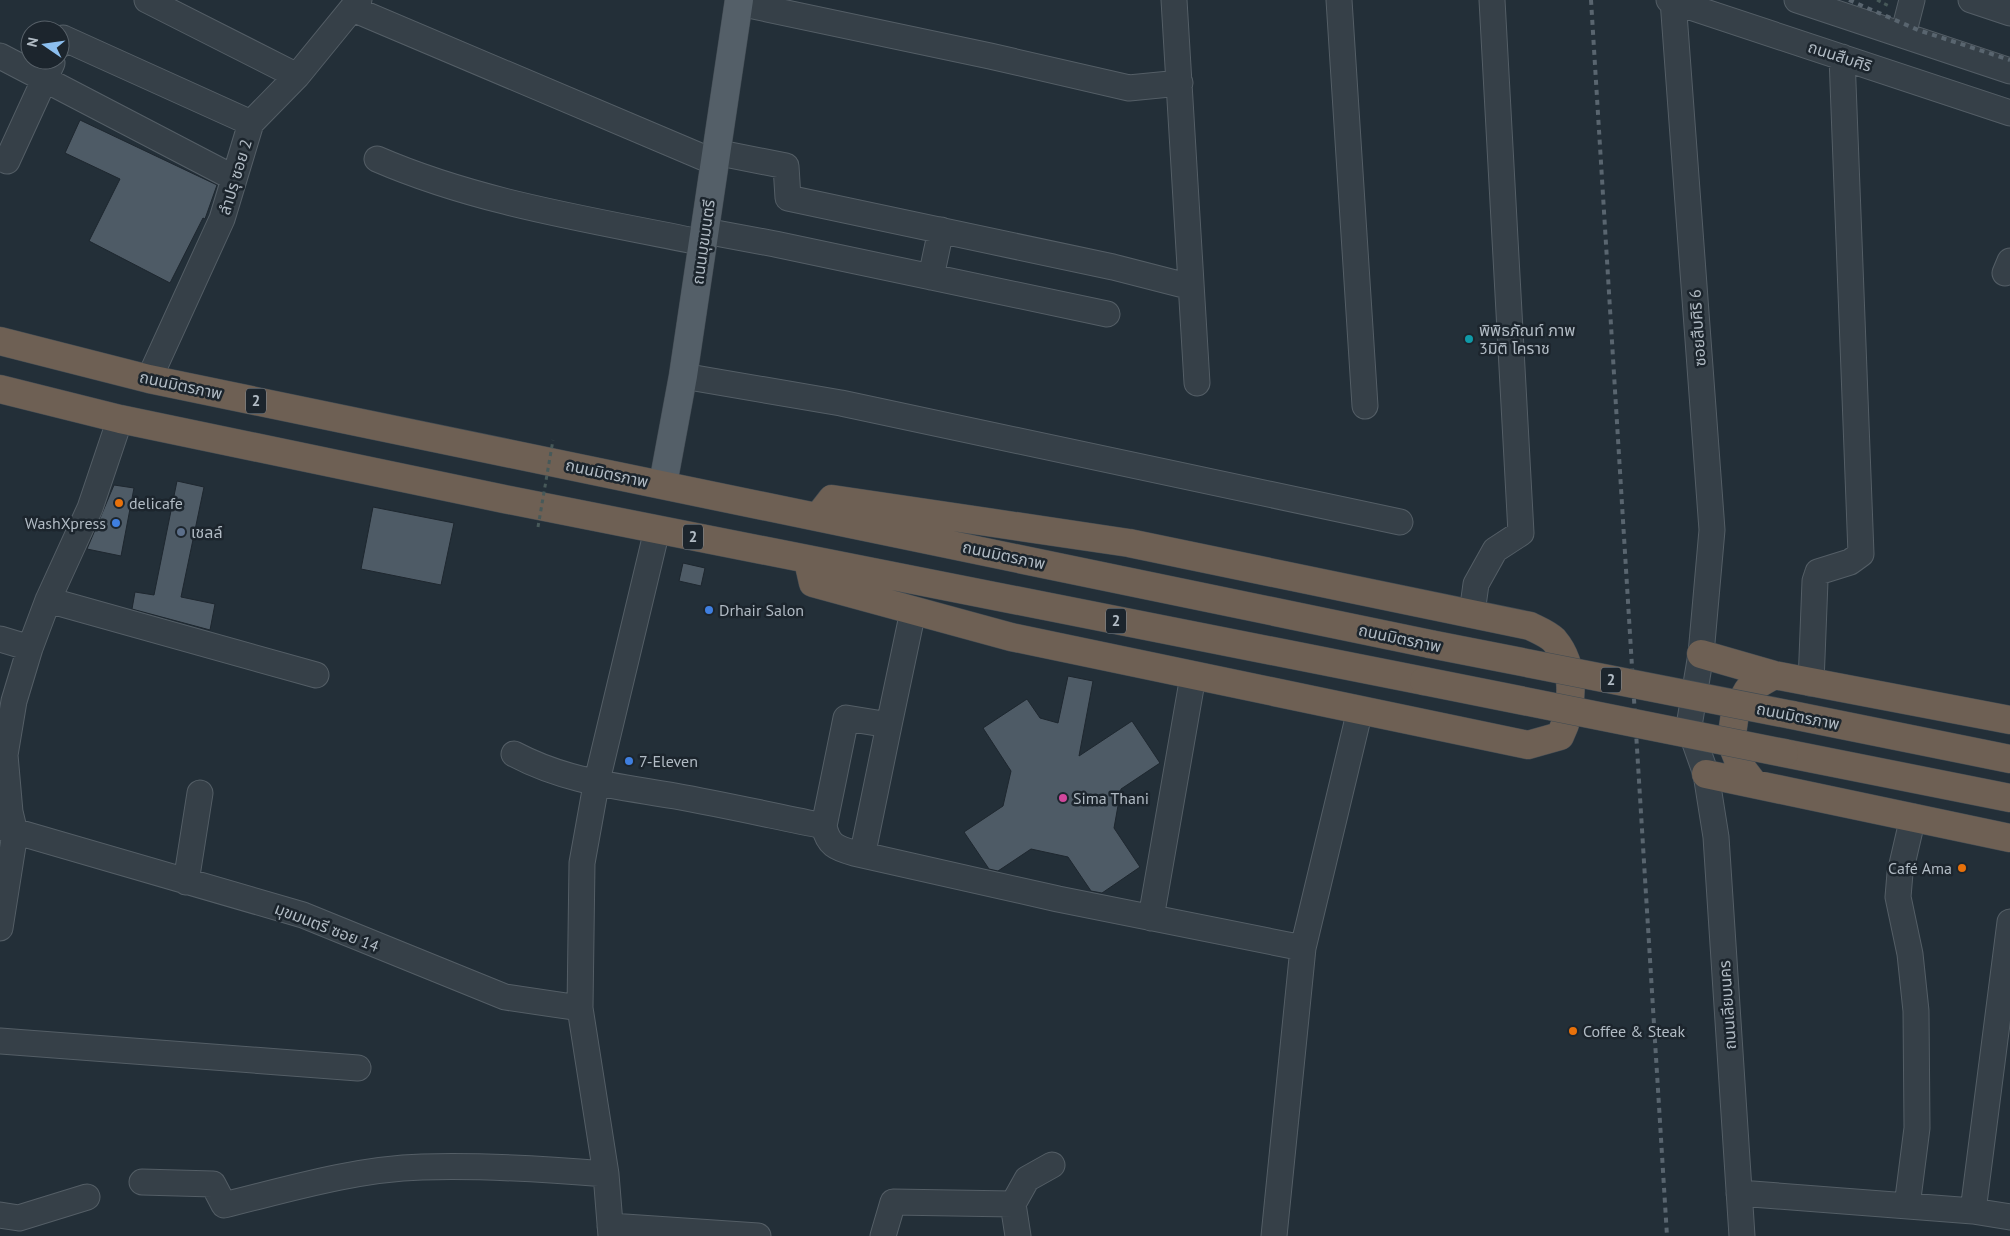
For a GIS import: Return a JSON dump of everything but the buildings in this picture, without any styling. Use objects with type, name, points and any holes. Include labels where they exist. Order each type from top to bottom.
[{"type":"highway","name":"ถนนมิตรภาพ","points":[[0,341],[149,379],[1430,644],[2010,759]]},
{"type":"highway","name":"2","points":[[0,389],[120,419],[808,561],[2010,798]]},
{"type":"highway","points":[[808,561],[813,583],[1011,637],[1193,676],[1528,745],[1560,736],[1568,721],[1571,683],[1565,658],[1553,639],[1530,626],[1129,543],[832,500],[818,516]]},
{"type":"highway","points":[[1701,654],[1774,675],[1811,683],[2010,720]]},
{"type":"highway","points":[[1754,784],[1740,767],[1731,742],[1735,714],[1748,690],[1774,675]]},
{"type":"highway","points":[[1706,774],[2010,838]]},
{"type":"main road","name":"ถนนมุขมนตรี","points":[[663,484],[683,376],[705,237],[715,157],[739,2]]},
{"type":"street","points":[[147,0],[297,76]]},
{"type":"street","points":[[1174,0],[1197,383]]},
{"type":"street","points":[[1340,0],[1365,406]]},
{"type":"street","points":[[1472,613],[1476,584],[1495,550],[1521,533],[1492,0]]},
{"type":"street","name":"ถนนสืบศิริ","points":[[1672,0],[2010,113]]},
{"type":"street","name":"ซอยสืบศิริ 6","points":[[1672,0],[1712,530],[1701,654],[1689,726],[1706,774]]},
{"type":"street","points":[[1797,0],[2010,71]]},
{"type":"street","points":[[1904,35],[1912,0]]},
{"type":"street","points":[[1971,0],[2010,13]]},
{"type":"street","points":[[739,2],[1129,88],[1180,83]]},
{"type":"street","points":[[356,5],[715,157],[786,166],[788,198],[1113,267],[1191,287]]},
{"type":"street","name":"ลำปรุ ซอย 2","points":[[149,379],[222,219],[251,123],[297,76],[356,5]]},
{"type":"street","points":[[70,41],[251,123]]},
{"type":"street","points":[[0,56],[20,61]]},
{"type":"street","points":[[1811,683],[1815,581],[1818,572],[1850,562],[1861,554],[1842,57]]},
{"type":"street","points":[[6,161],[49,70]]},
{"type":"street","points":[[51,70],[234,178]]},
{"type":"street","points":[[377,159],[462,191],[705,237],[775,244],[1107,314]]},
{"type":"street","points":[[931,277],[941,230]]},
{"type":"street","points":[[2010,261],[2006,273],[2010,272]]},
{"type":"street","points":[[683,376],[841,404],[1400,522]]},
{"type":"street","points":[[0,928],[10,812],[5,755],[14,701],[30,648],[48,600],[90,508],[120,419]]},
{"type":"street","points":[[657,530],[596,784],[582,863],[580,1008],[606,1174],[610,1231],[758,1236]]},
{"type":"street","points":[[48,600],[316,675]]},
{"type":"street","points":[[854,854],[864,847],[914,611]]},
{"type":"street","points":[[0,639],[30,648]]},
{"type":"street","points":[[1151,918],[1193,676]]},
{"type":"street","points":[[1274,1236],[1303,948],[1360,710]]},
{"type":"street","points":[[889,726],[846,718],[824,826],[827,839],[839,849],[854,854],[1151,918],[1303,948]]},
{"type":"street","points":[[514,754],[561,775],[596,784],[675,796],[824,826]]},
{"type":"street","name":"ถนนเลียบนคร","points":[[1706,774],[1716,837],[1742,1236]]},
{"type":"street","points":[[186,882],[200,793]]},
{"type":"street","points":[[1907,1206],[1917,1128],[1916,1011],[1910,954],[1898,897],[1900,873],[1913,817]]},
{"type":"street","name":"มุขมนตรี ซอย 14","points":[[7,830],[304,915],[505,997],[580,1008]]},
{"type":"street","points":[[1973,1211],[2010,922]]},
{"type":"street","points":[[0,1041],[358,1068]]},
{"type":"street","points":[[1018,1236],[1013,1204],[1027,1179],[1052,1165]]},
{"type":"street","points":[[142,1182],[214,1184],[224,1205],[343,1176],[421,1167],[543,1169],[606,1174]]},
{"type":"street","points":[[1739,1193],[1973,1211],[2010,1217]]},
{"type":"street","points":[[0,1214],[19,1218],[87,1197]]},
{"type":"street","points":[[883,1236],[893,1202],[1013,1204]]},
{"type":"path","points":[[538,527],[553,440]]},
{"type":"railway","points":[[1591,0],[1667,1236]]},
{"type":"railway","points":[[1849,0],[1918,30],[2010,60]]},
{"type":"place","name":"พิพิธภัณท์ ภาพ 3มิติ โคราช","points":[[1469,339]]},
{"type":"place","name":"delicafe","points":[[119,503]]},
{"type":"place","name":"WashXpress","points":[[116,523]]},
{"type":"place","name":"เชลล์","points":[[181,532]]},
{"type":"place","name":"Drhair Salon","points":[[709,610]]},
{"type":"place","name":"7-Eleven","points":[[629,761]]},
{"type":"place","name":"Sima Thani","points":[[1063,798]]},
{"type":"place","name":"Café Ama","points":[[1962,868]]},
{"type":"place","name":"Coffee & Steak","points":[[1573,1031]]}]
